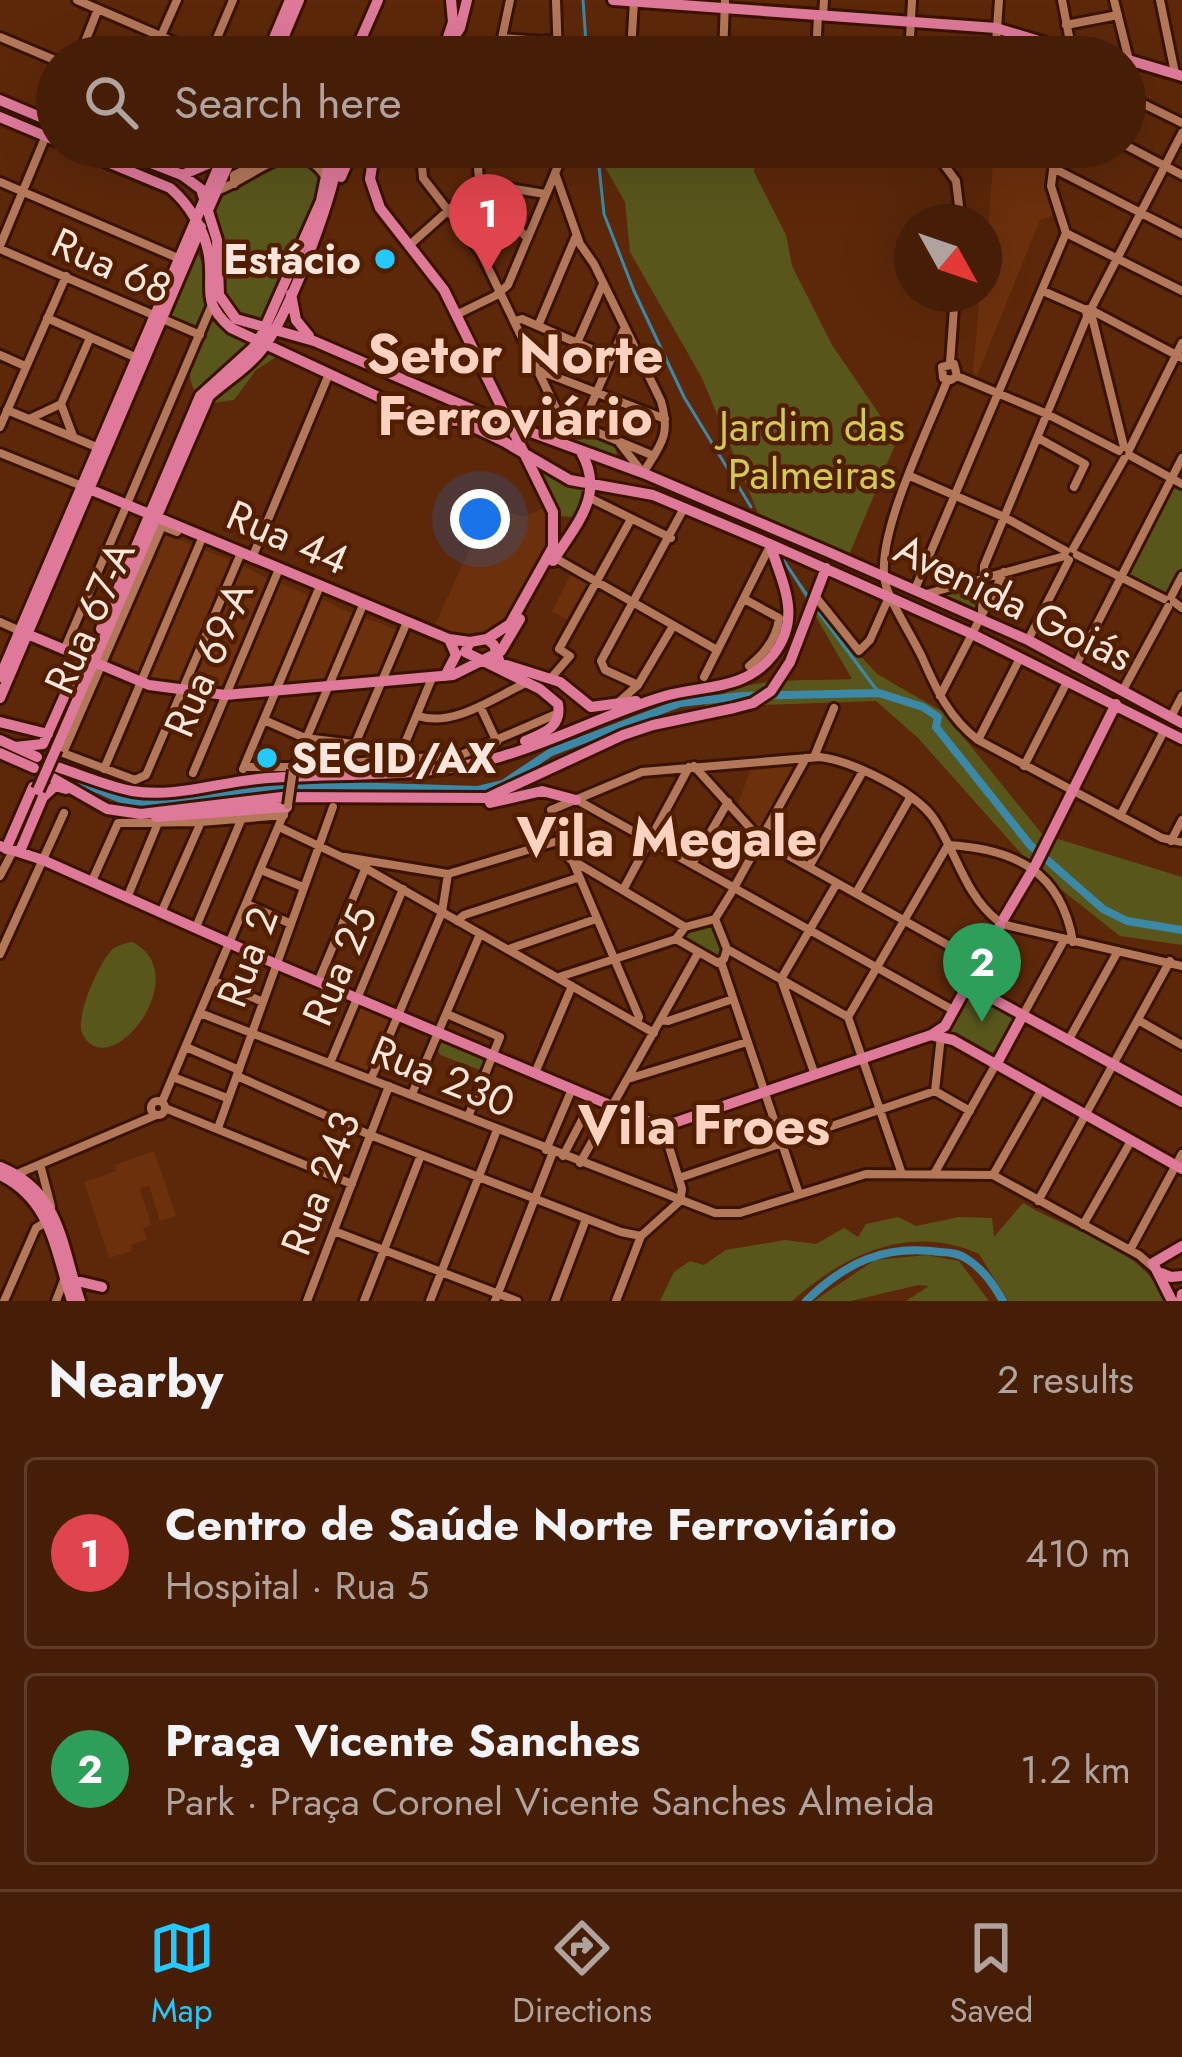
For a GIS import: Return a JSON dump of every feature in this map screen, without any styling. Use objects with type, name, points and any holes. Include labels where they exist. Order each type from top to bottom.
[{"type":"main road","points":[[279,36],[295,0]]},
{"type":"main road","points":[[359,36],[374,0]]},
{"type":"main road","points":[[452,0],[458,16],[453,36]]},
{"type":"main road","points":[[448,36],[467,0]]},
{"type":"main road","points":[[613,0],[774,6],[821,15],[996,28],[1019,36]]},
{"type":"main road","points":[[1146,65],[1178,74]]},
{"type":"main road","points":[[0,100],[36,115]]},
{"type":"main road","points":[[0,117],[36,132]]},
{"type":"main road","points":[[119,168],[175,192],[209,259],[212,307]]},
{"type":"main road","points":[[162,168],[194,182],[210,198]]},
{"type":"main road","points":[[182,176],[198,168]]},
{"type":"main road","points":[[82,487],[223,168]]},
{"type":"main road","points":[[257,356],[333,168]]},
{"type":"main road","points":[[12,849],[204,396],[266,335],[291,291],[326,207],[336,168]]},
{"type":"main road","points":[[372,168],[370,179],[380,208],[441,283],[499,414]]},
{"type":"main road","points":[[374,168],[377,194],[439,272],[460,313],[553,512],[556,531],[550,554],[510,624],[463,650],[439,676]]},
{"type":"main road","name":"Avenida Goiás","points":[[210,198],[221,302],[236,319],[281,349],[428,420],[460,421],[591,492],[636,490],[826,568],[972,634],[1182,739]]},
{"type":"main road","points":[[185,256],[201,252],[209,259]]},
{"type":"main road","points":[[291,291],[296,320],[309,339],[296,347],[298,358]]},
{"type":"main road","name":"Avenida Goiás","points":[[212,307],[230,328],[309,339],[980,614],[1177,720]]},
{"type":"main road","points":[[0,698],[82,487],[159,318]]},
{"type":"main road","points":[[204,396],[257,356],[281,349]]},
{"type":"main road","points":[[24,633],[140,681],[182,692],[274,692],[439,676],[495,655],[504,647],[591,492],[581,452]]},
{"type":"main road","name":"Rua 44","points":[[82,487],[449,639],[463,650]]},
{"type":"main road","points":[[553,512],[561,520],[580,516]]},
{"type":"main road","points":[[54,746],[75,682],[103,650],[154,516]]},
{"type":"main road","points":[[556,531],[563,528],[570,534]]},
{"type":"main road","points":[[74,791],[52,772],[68,770],[130,791],[173,794],[236,781],[434,770],[484,761],[652,700],[737,682],[757,672],[776,651],[788,624],[790,601],[772,539],[779,536],[816,546]]},
{"type":"main road","points":[[463,800],[487,798],[518,786],[653,725],[753,703],[771,691],[790,662],[826,568]]},
{"type":"main road","points":[[0,677],[24,633]]},
{"type":"main road","points":[[484,761],[557,722],[560,710],[531,680],[500,663],[487,639]]},
{"type":"main road","points":[[463,650],[531,680],[551,678],[591,707],[652,700]]},
{"type":"main road","points":[[943,1034],[1044,849],[1123,690]]},
{"type":"main road","points":[[0,722],[54,746]]},
{"type":"main road","points":[[0,740],[35,763],[0,753]]},
{"type":"main road","points":[[15,747],[54,746]]},
{"type":"main road","points":[[12,849],[43,796],[55,786],[107,808],[162,819],[286,809]]},
{"type":"main road","points":[[141,814],[264,798],[348,795],[483,803],[542,791],[567,800]]},
{"type":"main road","points":[[12,849],[572,1089],[614,1098],[662,1127],[943,1034],[1180,1163]]},
{"type":"main road","points":[[970,986],[1182,1102]]},
{"type":"main road","points":[[997,1063],[1019,1016]]},
{"type":"main road","points":[[4,1177],[31,1188],[51,1206],[75,1293]]},
{"type":"main road","points":[[31,1188],[75,1293]]},
{"type":"main road","points":[[1157,1266],[1180,1248]]},
{"type":"main road","points":[[1157,1266],[1171,1277],[1182,1276]]},
{"type":"main road","points":[[1157,1266],[1178,1299]]},
{"type":"main road","points":[[75,1293],[102,1287],[75,1293]]},
{"type":"street","points":[[84,1],[161,36],[176,0]]},
{"type":"street","points":[[218,36],[233,0]]},
{"type":"street","points":[[502,36],[510,0]]},
{"type":"street","points":[[552,36],[556,0]]},
{"type":"street","points":[[818,36],[824,0]]},
{"type":"street","points":[[910,36],[912,0]]},
{"type":"street","points":[[996,36],[999,0]]},
{"type":"street","points":[[1062,0],[1068,36]]},
{"type":"street","points":[[1114,0],[1122,36]]},
{"type":"street","points":[[1160,0],[1178,74]]},
{"type":"street","points":[[634,1],[635,36]]},
{"type":"street","points":[[724,36],[725,5]]},
{"type":"street","points":[[87,36],[98,9]]},
{"type":"street","points":[[1066,26],[1118,15]]},
{"type":"street","points":[[0,37],[36,52]]},
{"type":"street","points":[[1146,105],[1182,123]]},
{"type":"street","points":[[940,690],[980,614],[1004,517],[1090,312],[1182,133]]},
{"type":"street","points":[[1146,156],[1182,175]]},
{"type":"street","points":[[1,251],[36,168]]},
{"type":"street","points":[[210,198],[249,168]]},
{"type":"street","points":[[234,180],[260,168]]},
{"type":"street","points":[[318,168],[327,180]]},
{"type":"street","points":[[422,168],[423,178],[481,253],[502,290],[565,428],[572,433],[582,426],[624,329]]},
{"type":"street","points":[[477,168],[478,183],[527,238]]},
{"type":"street","points":[[460,313],[502,290],[556,168]]},
{"type":"street","points":[[947,168],[956,181],[959,204]]},
{"type":"street","points":[[921,592],[1066,233],[1051,186],[1053,168],[1182,234]]},
{"type":"street","points":[[554,173],[576,234],[662,401],[667,434],[643,473],[618,441]]},
{"type":"street","points":[[0,182],[185,256]]},
{"type":"street","points":[[413,242],[478,183]]},
{"type":"street","points":[[478,183],[545,194]]},
{"type":"street","points":[[1066,233],[1182,290]]},
{"type":"street","points":[[538,326],[576,234]]},
{"type":"street","name":"Rua 68","points":[[1,251],[200,335]]},
{"type":"street","points":[[0,427],[66,276]]},
{"type":"street","points":[[577,343],[602,285]]},
{"type":"street","points":[[1042,291],[1179,356]]},
{"type":"street","points":[[64,650],[212,307]]},
{"type":"street","points":[[950,363],[954,312]]},
{"type":"street","points":[[1090,312],[1125,452]]},
{"type":"street","points":[[46,318],[137,358]]},
{"type":"street","points":[[515,321],[612,358]]},
{"type":"street","points":[[29,419],[61,404],[90,338]]},
{"type":"street","points":[[1028,640],[1182,343]]},
{"type":"street","points":[[0,356],[26,366]]},
{"type":"street","points":[[950,363],[957,368],[890,526],[884,576],[890,596],[956,722],[978,740],[1177,842],[1182,820]]},
{"type":"street","points":[[950,363],[940,370],[952,378],[1047,414],[1125,452],[1169,482],[1182,484]]},
{"type":"street","points":[[538,370],[666,419]]},
{"type":"street","points":[[54,746],[104,770],[142,779],[329,374]]},
{"type":"street","points":[[182,377],[190,392],[204,396]]},
{"type":"street","points":[[61,404],[74,436]]},
{"type":"street","points":[[7,410],[99,448]]},
{"type":"street","points":[[582,426],[654,457]]},
{"type":"street","points":[[1038,438],[1085,464],[1074,487]]},
{"type":"street","points":[[618,441],[620,465]]},
{"type":"street","points":[[0,453],[82,487]]},
{"type":"street","points":[[1075,668],[1182,458]]},
{"type":"street","points":[[910,476],[1004,517],[1171,605]]},
{"type":"street","points":[[591,492],[630,521],[670,538]]},
{"type":"street","points":[[638,685],[605,670],[602,662],[685,508]]},
{"type":"street","points":[[551,678],[570,656],[559,649],[630,521]]},
{"type":"street","name":"Rua 67-A","points":[[103,650],[162,526],[178,529]]},
{"type":"street","points":[[104,770],[203,536]]},
{"type":"street","points":[[704,677],[770,544]]},
{"type":"street","points":[[921,592],[1070,554]]},
{"type":"street","points":[[555,557],[717,650]]},
{"type":"street","name":"Rua 69-A","points":[[193,773],[279,569]]},
{"type":"street","points":[[1123,690],[1182,576]]},
{"type":"street","points":[[980,614],[990,578]]},
{"type":"street","points":[[293,768],[243,768],[320,586]]},
{"type":"street","points":[[813,601],[859,651],[870,640],[890,596]]},
{"type":"street","points":[[746,600],[779,618],[762,656],[749,666]]},
{"type":"street","points":[[4,1177],[38,1166],[161,1108],[279,827],[293,768],[363,604]]},
{"type":"street","points":[[0,622],[24,633]]},
{"type":"street","points":[[347,764],[407,622]]},
{"type":"street","points":[[620,701],[638,685],[673,626]]},
{"type":"street","points":[[978,740],[1020,658]]},
{"type":"street","points":[[398,760],[439,676]]},
{"type":"street","points":[[418,716],[443,717],[480,706],[531,680]]},
{"type":"street","points":[[1024,766],[1067,682]]},
{"type":"street","points":[[1177,720],[1182,696]]},
{"type":"street","points":[[480,706],[497,742]]},
{"type":"street","points":[[557,978],[676,939],[685,927],[715,919],[810,758],[834,708]]},
{"type":"street","points":[[306,766],[461,755],[554,716]]},
{"type":"street","points":[[263,719],[305,738],[354,745]]},
{"type":"street","points":[[1120,816],[1164,731]]},
{"type":"street","points":[[54,746],[68,770]]},
{"type":"street","points":[[637,1023],[639,1017],[550,810],[642,772],[692,766],[810,758],[836,759],[863,770],[926,808],[982,908],[1002,922],[1182,966]]},
{"type":"street","points":[[692,766],[762,841],[980,963]]},
{"type":"street","points":[[622,890],[692,766]]},
{"type":"street","points":[[809,867],[863,770]]},
{"type":"street","points":[[856,893],[910,798]]},
{"type":"street","points":[[567,800],[650,841],[953,1010]]},
{"type":"street","points":[[692,864],[728,802]]},
{"type":"street","name":"Rua 2","points":[[218,1128],[333,807]]},
{"type":"street","points":[[91,883],[118,823],[201,822],[286,809]]},
{"type":"street","points":[[0,954],[4,932],[64,813]]},
{"type":"street","points":[[196,927],[242,817]]},
{"type":"street","points":[[161,913],[201,822]]},
{"type":"street","points":[[127,898],[158,823]]},
{"type":"street","points":[[279,827],[344,857],[448,874],[561,840]]},
{"type":"street","points":[[948,844],[1013,856],[1035,866],[1054,891],[1069,941]]},
{"type":"street","points":[[848,1017],[948,844]]},
{"type":"street","points":[[0,863],[12,849]]},
{"type":"street","points":[[0,875],[12,849]]},
{"type":"street","points":[[569,858],[685,927]]},
{"type":"street","points":[[366,863],[404,890],[655,1033]]},
{"type":"street","points":[[318,982],[366,863]]},
{"type":"street","points":[[261,870],[304,887]]},
{"type":"street","points":[[371,1079],[442,912],[448,874]]},
{"type":"street","points":[[457,921],[577,878]]},
{"type":"street","points":[[781,979],[837,883]]},
{"type":"street","name":"Rua 25","points":[[330,1063],[404,890]]},
{"type":"street","points":[[247,904],[291,924]]},
{"type":"street","points":[[715,919],[727,949],[848,1017],[902,1174]]},
{"type":"street","points":[[507,950],[596,920]]},
{"type":"street","points":[[412,1094],[480,934]]},
{"type":"street","points":[[676,939],[721,962]]},
{"type":"street","points":[[1019,1016],[1069,941]]},
{"type":"street","points":[[727,949],[721,962],[799,1193]]},
{"type":"street","points":[[951,965],[959,951]]},
{"type":"street","points":[[1068,1041],[1118,951]]},
{"type":"street","points":[[580,1163],[698,953]]},
{"type":"street","points":[[1038,1201],[1170,961]]},
{"type":"street","points":[[781,979],[815,1075]]},
{"type":"street","points":[[214,981],[262,1002]]},
{"type":"street","points":[[534,1073],[572,986]]},
{"type":"street","points":[[662,1020],[733,999]]},
{"type":"street","name":"Rua 230","points":[[200,1013],[715,1213],[740,1213],[866,1174],[993,1175]]},
{"type":"street","points":[[447,1014],[500,1037],[468,1117]]},
{"type":"street","points":[[1138,1020],[1182,1046]]},
{"type":"street","points":[[935,1091],[943,1034]]},
{"type":"street","points":[[630,1079],[747,1042]]},
{"type":"street","points":[[186,1047],[370,1135],[641,1236]]},
{"type":"street","points":[[934,1174],[997,1063]]},
{"type":"street","points":[[173,1076],[228,1099]]},
{"type":"street","name":"Rua 243","points":[[307,1301],[389,1086]]},
{"type":"street","points":[[496,1297],[554,1153],[572,1089]]},
{"type":"street","points":[[1042,1089],[993,1175],[1157,1266]]},
{"type":"street","points":[[679,1178],[935,1091],[970,1111]]},
{"type":"street","points":[[161,1108],[352,1184]]},
{"type":"street","points":[[554,1153],[585,1114]]},
{"type":"street","points":[[616,1301],[641,1236],[682,1189],[662,1127]]},
{"type":"street","points":[[430,1301],[497,1130]]},
{"type":"street","points":[[1083,1225],[1132,1139]]},
{"type":"street","points":[[364,1301],[421,1155]]},
{"type":"street","points":[[941,1163],[947,1174]]},
{"type":"street","points":[[1134,1253],[1180,1163]]},
{"type":"street","points":[[31,1188],[38,1166]]},
{"type":"street","points":[[38,1166],[51,1206]]},
{"type":"street","points":[[555,1301],[586,1219]]},
{"type":"street","points":[[4,1301],[36,1228],[46,1222]]},
{"type":"street","points":[[334,1231],[496,1297],[517,1301]]},
{"type":"street","points":[[56,1301],[75,1293]]},
{"type":"shaded area","points":[[993,168],[1049,168],[1048,186],[1056,215],[1040,220],[977,376],[973,372],[978,312],[1002,312],[1002,204],[990,204]]},
{"type":"shaded area","points":[[490,505],[523,517],[545,508],[550,527],[547,544],[533,578],[501,625],[481,636],[458,638],[433,629]]},
{"type":"shaded area","points":[[165,533],[192,545],[136,676],[107,661]]},
{"type":"shaded area","points":[[200,551],[231,560],[232,565],[180,682],[173,685],[145,676]]},
{"type":"shaded area","points":[[243,566],[270,580],[228,685],[224,691],[187,689],[238,568]]},
{"type":"shaded area","points":[[572,572],[592,583],[571,621],[552,612]]},
{"type":"shaded area","points":[[280,582],[311,597],[269,686],[231,686]]},
{"type":"shaded area","points":[[319,598],[353,614],[327,679],[290,685],[289,672]]},
{"type":"shaded area","points":[[366,618],[396,630],[396,635],[378,675],[341,681],[337,675]]},
{"type":"shaded area","points":[[800,760],[763,834],[759,833],[736,810],[752,765]]},
{"type":"shaded area","points":[[359,1006],[392,1023],[369,1076],[337,1059]]},
{"type":"shaded area","points":[[154,1151],[176,1216],[160,1221],[149,1186],[140,1188],[151,1225],[143,1228],[147,1239],[131,1245],[132,1251],[109,1258],[84,1182]]},
{"type":"green space","points":[[272,168],[313,168],[321,178],[320,191],[262,325],[238,315],[223,298],[222,252],[211,211],[217,197]]},
{"type":"green space","name":"Jardim das Palmeiras","points":[[754,168],[786,235],[792,266],[832,345],[897,440],[849,555],[758,513],[702,378],[630,252],[625,202],[606,169]]},
{"type":"green space","points":[[197,253],[206,290],[201,319],[194,329],[168,315]]},
{"type":"green space","points":[[210,320],[248,345],[196,393],[190,365]]},
{"type":"green space","points":[[267,350],[279,355],[256,370],[234,400],[212,403]]},
{"type":"green space","points":[[587,430],[616,447],[617,458],[563,443],[568,436]]},
{"type":"green space","points":[[532,465],[571,486],[589,489],[574,517],[558,516]]},
{"type":"green space","points":[[1172,482],[1182,487],[1182,573],[1172,593],[1162,597],[1123,576]]},
{"type":"green space","points":[[782,558],[830,623],[877,674],[943,712],[1042,834],[1182,877],[1182,945],[1120,936],[1034,868],[918,738],[876,701],[703,707],[718,696],[753,684],[852,679]]},
{"type":"green space","points":[[981,580],[979,614],[936,594]]},
{"type":"green space","points":[[716,922],[724,946],[720,960],[679,938],[686,929]]},
{"type":"green space","points":[[132,942],[150,957],[156,977],[152,999],[127,1037],[110,1046],[94,1046],[81,1025],[90,989],[108,954]]},
{"type":"green space","points":[[970,992],[1016,1017],[992,1054],[955,1037],[949,1029]]},
{"type":"green space","points":[[441,1039],[485,1057],[480,1070],[440,1055],[436,1046]]},
{"type":"green space","points":[[1023,1203],[1122,1253],[1140,1266],[1165,1301],[1008,1301],[979,1254],[928,1242],[879,1248],[856,1257],[792,1301],[660,1301],[674,1272],[690,1261],[704,1265],[726,1250],[785,1240],[816,1244],[844,1228],[858,1237],[866,1224],[898,1217],[916,1226],[959,1217],[992,1218],[994,1237]]},
{"type":"green space","points":[[927,1255],[959,1261],[989,1301],[906,1301],[929,1286],[918,1285],[851,1301],[814,1301],[875,1260]]},
{"type":"waterway","points":[[583,0],[586,36]]},
{"type":"waterway","points":[[599,168],[604,214],[634,291],[684,397],[751,507]]},
{"type":"waterway","points":[[782,558],[808,597]]},
{"type":"waterway","points":[[817,610],[879,693]]},
{"type":"waterway","points":[[57,772],[128,802],[144,803],[313,785],[478,790],[503,784],[551,752],[680,703],[742,696],[879,693],[923,707],[938,717],[936,727],[1030,845],[1103,909],[1127,921],[1182,930]]},
{"type":"waterway","points":[[806,1301],[851,1266],[884,1254],[920,1250],[964,1257],[992,1283],[1003,1301]]},
{"type":"place","name":"Estácio","points":[[385,259]]},
{"type":"place","name":"Centro de Saúde Norte Ferroviário","points":[[488,273]]},
{"type":"place","name":"SECID/AX","points":[[267,758]]},
{"type":"place","name":"Praça Vicente Sanches","points":[[982,1022]]},
{"type":"district","name":"Setor Norte Ferroviário","points":[[515,385]]},
{"type":"district","name":"Vila Megale","points":[[667,837]]},
{"type":"district","name":"Vila Froes","points":[[704,1125]]}]
